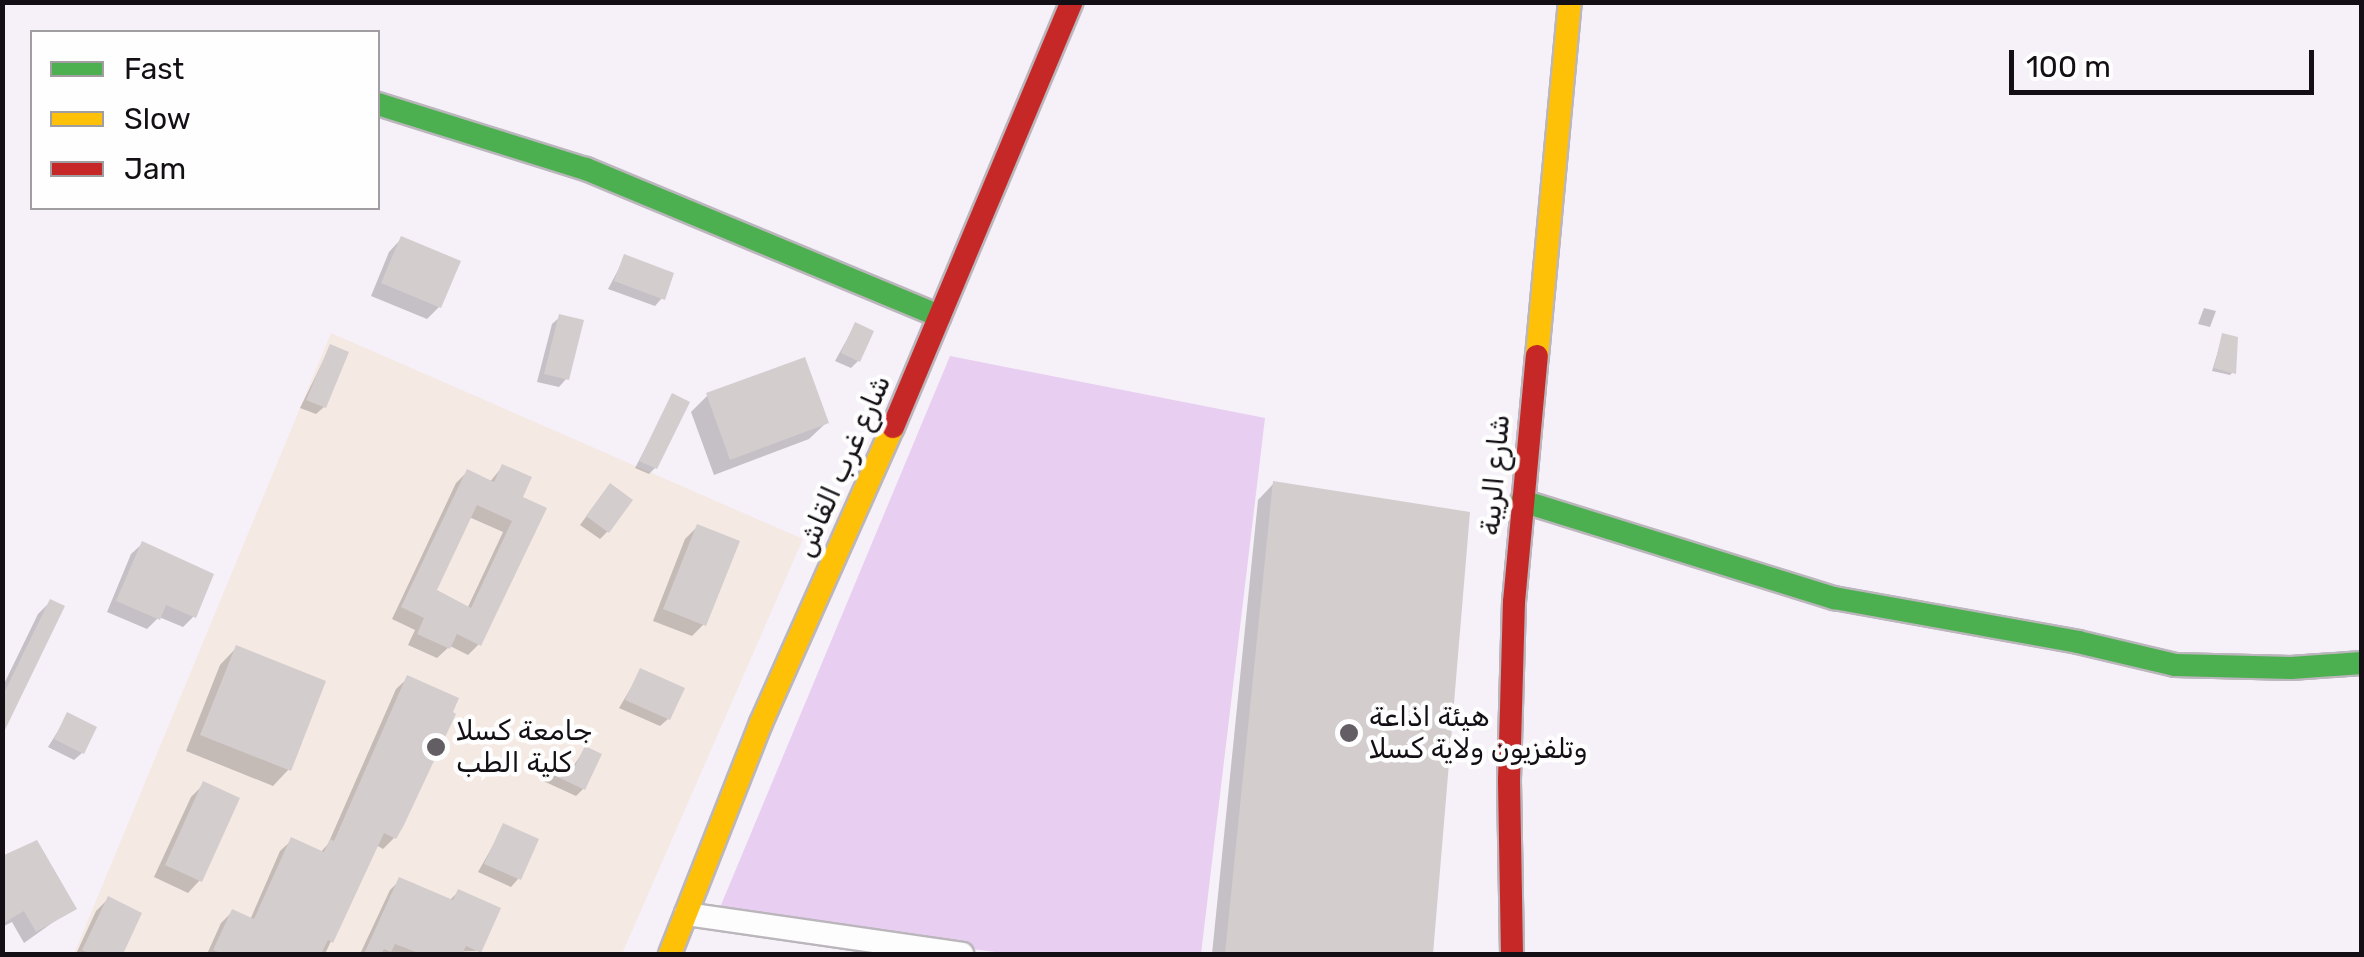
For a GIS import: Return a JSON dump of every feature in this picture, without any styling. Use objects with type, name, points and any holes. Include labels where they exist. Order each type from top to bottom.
[{"type":"main road","name":"شارع غرب القاش","points":[[670,954],[761,723],[940,316],[1072,2]]},
{"type":"main road","name":"شارع الريبة","points":[[1512,954],[1510,714],[1522,502],[1570,2]]},
{"type":"main road","points":[[380,105],[586,169],[940,316]]},
{"type":"main road","points":[[1522,502],[1834,598],[2078,642],[2175,666],[2291,668],[2362,663]]},
{"type":"street","points":[[686,914],[962,954]]},
{"type":"shaded area","name":"جامعة كسلا كلية الطب","points":[[331,333],[803,539],[622,954],[74,954]]},
{"type":"shaded area","points":[[950,356],[1265,418],[1201,954],[1012,954],[716,917]]},
{"type":"building","points":[[401,236],[461,261],[441,308],[381,283]]},
{"type":"building","points":[[624,254],[674,273],[665,300],[614,281]]},
{"type":"building","points":[[559,314],[584,320],[569,380],[544,374]]},
{"type":"building","points":[[855,322],[874,331],[860,362],[841,353]]},
{"type":"building","points":[[2222,333],[2238,337],[2236,374],[2214,368]]},
{"type":"building","points":[[330,344],[349,352],[326,408],[306,400]]},
{"type":"building","points":[[805,357],[829,423],[730,460],[706,393]]},
{"type":"building","points":[[672,393],[690,402],[657,469],[639,461]]},
{"type":"building","points":[[502,464],[532,477],[523,497],[547,508],[481,646],[457,634],[450,649],[417,634],[424,618],[401,607],[467,469],[494,482]],"holes":[[[477,505],[512,521],[471,608],[437,590]]]},
{"type":"building","name":"هيئة اذاعة وتلفزيون ولاية كسلا","points":[[1273,481],[1470,512],[1433,954],[1225,954]]},
{"type":"building","points":[[610,483],[633,500],[609,533],[586,516]]},
{"type":"building","points":[[697,524],[740,541],[706,626],[663,609]]},
{"type":"building","points":[[142,541],[214,574],[196,618],[166,605],[160,620],[116,601]]},
{"type":"building","points":[[50,599],[65,606],[2,736],[2,697]]},
{"type":"building","points":[[236,645],[326,681],[291,771],[200,735]]},
{"type":"building","points":[[640,668],[685,688],[670,720],[625,700]]},
{"type":"building","points":[[407,675],[459,698],[453,712],[456,714],[396,839],[384,833],[333,943],[328,940],[321,954],[223,954],[213,950],[232,909],[254,919],[291,837],[324,852],[330,839],[334,841]]},
{"type":"building","points":[[67,712],[97,727],[84,754],[54,739]]},
{"type":"building","points":[[585,746],[602,754],[585,790],[547,772],[554,757],[575,766]]},
{"type":"building","points":[[203,781],[240,798],[202,882],[165,865]]},
{"type":"building","points":[[503,823],[539,839],[521,880],[484,864]]},
{"type":"building","points":[[37,840],[77,909],[36,932],[24,911],[2,924],[2,856]]},
{"type":"building","points":[[399,877],[453,900],[458,889],[501,908],[481,953],[466,946],[462,954],[421,954],[395,944],[391,952],[384,949],[381,954],[364,954]]},
{"type":"building","points":[[108,896],[142,913],[123,954],[91,954],[82,950]]},
{"type":"traffic: fast","points":[[380,105],[586,169],[940,316]]},
{"type":"traffic: fast","points":[[1522,501],[1834,598],[2078,642],[2175,665],[2291,668],[2362,663]]},
{"type":"traffic: slow","points":[[1537,356],[1570,2]]},
{"type":"traffic: slow","points":[[670,954],[761,723],[893,427]]},
{"type":"traffic: jam","points":[[893,427],[1072,2]]},
{"type":"traffic: jam","points":[[1512,954],[1509,780],[1514,602],[1537,356]]},
{"type":"place","name":"هيئة اذاعة وتلفزيون ولاية كسلا","points":[[1349,733]]},
{"type":"place","name":"جامعة كسلا كلية الطب","points":[[436,747]]}]
